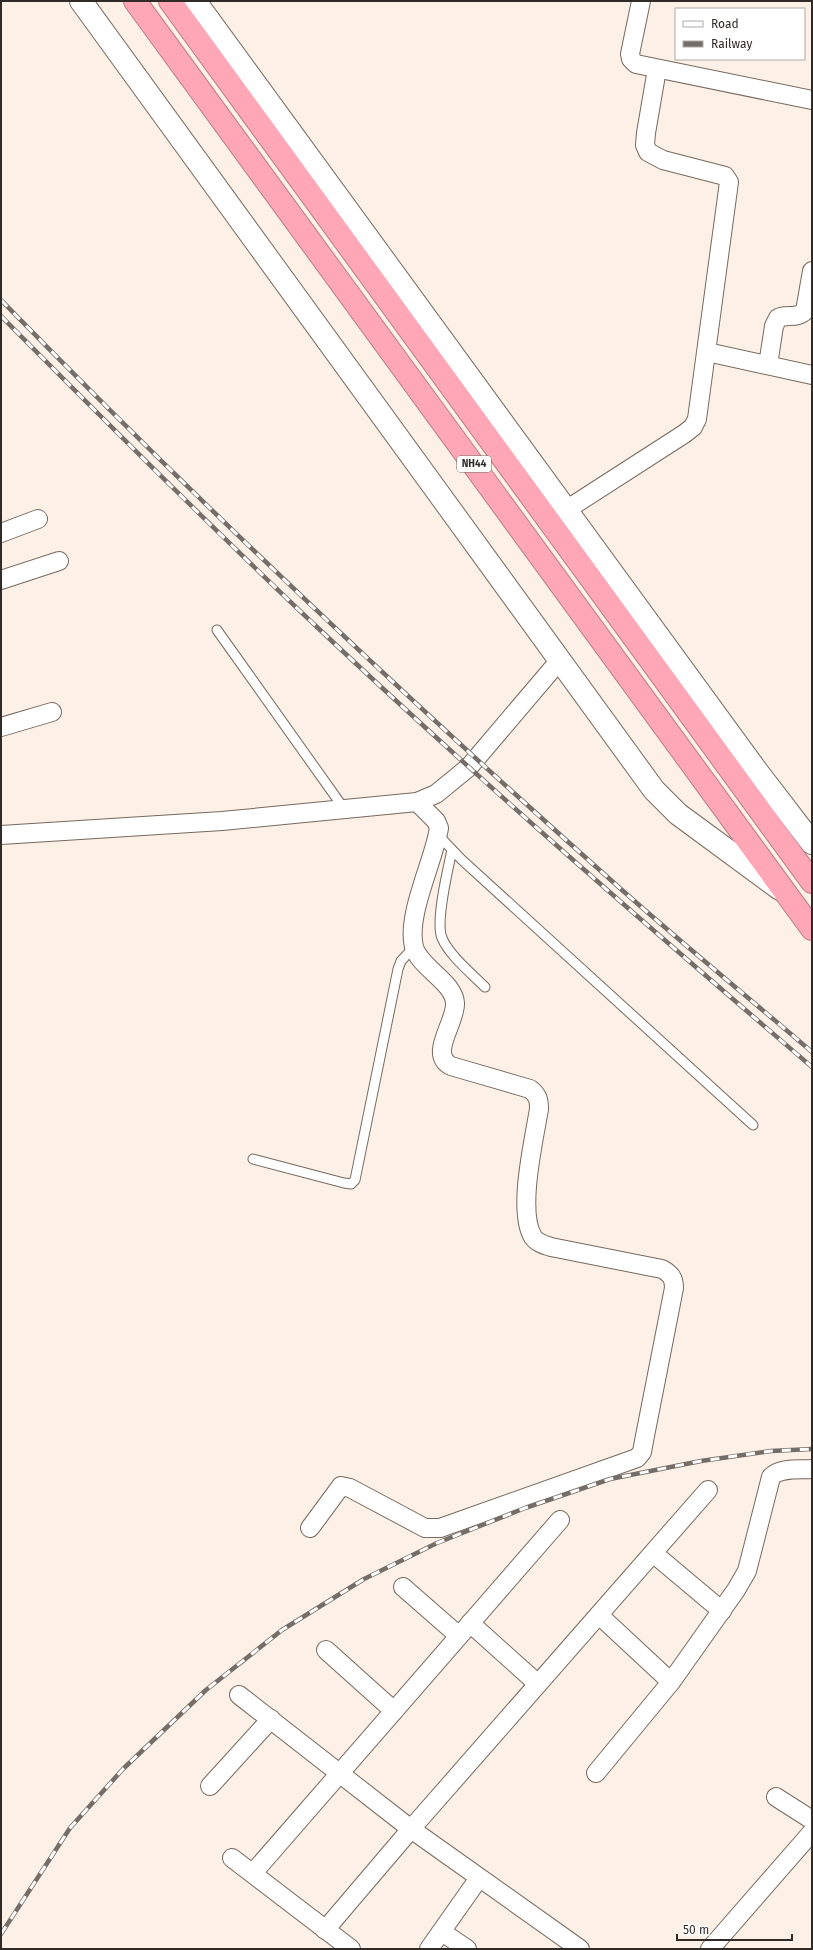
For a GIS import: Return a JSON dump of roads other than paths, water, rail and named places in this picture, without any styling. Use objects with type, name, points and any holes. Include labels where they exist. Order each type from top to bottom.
[{"type":"highway","name":"NH44","points":[[135,1],[812,929]]},
{"type":"highway","name":"NH44","points":[[170,1],[812,882]]},
{"type":"street","points":[[81,1],[654,790],[678,814],[783,890]]},
{"type":"street","points":[[195,1],[756,770],[812,843]]},
{"type":"street","points":[[641,1],[630,54],[631,59],[636,64],[812,100]]},
{"type":"street","points":[[566,510],[693,427],[698,414],[729,182],[725,176],[663,160],[648,152],[645,145],[646,133],[657,69]]},
{"type":"street","points":[[768,365],[774,326],[778,318],[782,316],[795,317],[801,315],[805,311],[812,271]]},
{"type":"street","points":[[707,352],[812,375]]},
{"type":"street","points":[[1,533],[38,519]]},
{"type":"street","points":[[1,580],[59,561]]},
{"type":"street","points":[[1,835],[222,821],[417,802],[436,794],[469,767],[559,661]]},
{"type":"street","points":[[1,727],[52,712]]},
{"type":"street","points":[[310,1528],[341,1486],[350,1488],[426,1528],[440,1528],[637,1458],[642,1452],[674,1288],[674,1279],[670,1273],[662,1269],[552,1247],[540,1243],[534,1237],[527,1216],[526,1198],[539,1101],[536,1093],[530,1089],[451,1066],[444,1062],[442,1056],[442,1049],[455,1010],[455,1001],[447,987],[419,957],[414,947],[414,921],[439,828],[436,821],[417,802]]},
{"type":"street","points":[[596,1773],[671,1682],[722,1611],[747,1572],[771,1477],[775,1472],[812,1469]]},
{"type":"street","points":[[325,1930],[708,1490]]},
{"type":"street","points":[[253,1873],[560,1520]]},
{"type":"street","points":[[653,1553],[722,1611]]},
{"type":"street","points":[[403,1587],[465,1630],[538,1684]]},
{"type":"street","points":[[599,1615],[671,1682]]},
{"type":"street","points":[[326,1650],[394,1711]]},
{"type":"street","points":[[239,1695],[412,1830],[580,1949]]},
{"type":"street","points":[[210,1786],[270,1719]]},
{"type":"street","points":[[776,1798],[812,1820]]},
{"type":"street","points":[[710,1949],[812,1832]]},
{"type":"street","points":[[232,1858],[351,1949]]},
{"type":"street","points":[[430,1949],[479,1878]]},
{"type":"street","points":[[442,1932],[467,1949]]},
{"type":"lane","points":[[217,630],[345,810]]},
{"type":"lane","points":[[438,835],[452,850],[753,1125]]},
{"type":"lane","points":[[452,850],[440,921],[442,938],[448,949],[485,987]]},
{"type":"lane","points":[[253,1159],[344,1183],[351,1184],[355,1180],[398,969],[401,961],[414,947]]},
{"type":"railway","points":[[1,300],[152,452],[384,674],[622,890],[812,1052]]},
{"type":"railway","points":[[1,316],[198,512],[378,684],[562,850],[812,1067]]},
{"type":"railway","points":[[1,1934],[70,1828],[123,1769],[206,1690],[282,1630],[364,1579],[437,1543],[525,1508],[610,1479],[701,1461],[771,1451],[812,1449]]}]
